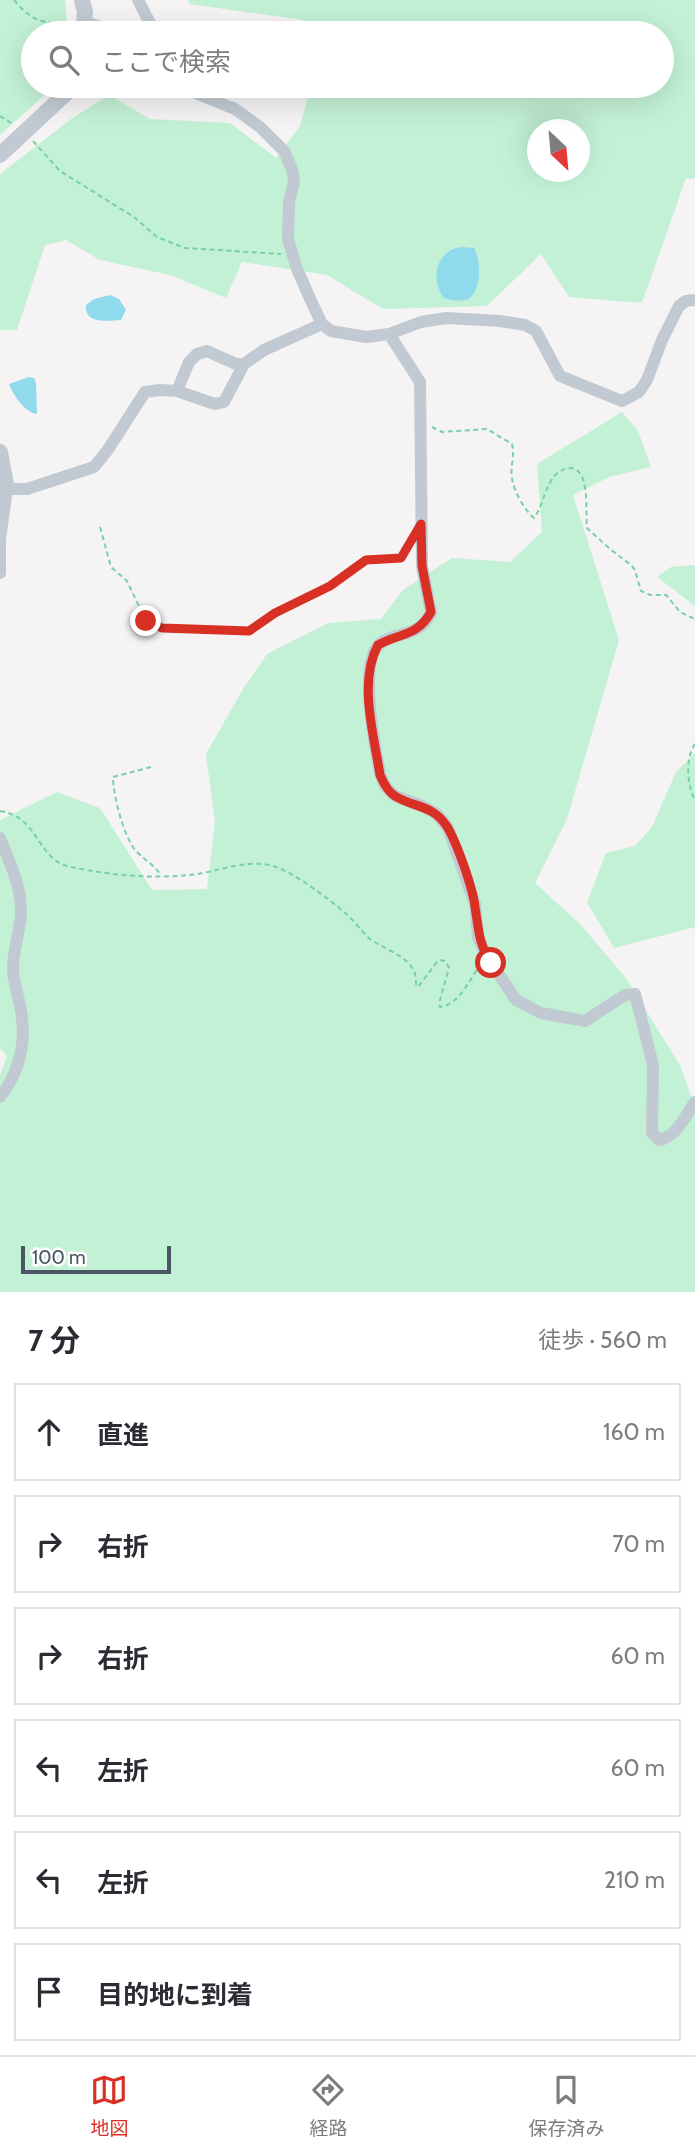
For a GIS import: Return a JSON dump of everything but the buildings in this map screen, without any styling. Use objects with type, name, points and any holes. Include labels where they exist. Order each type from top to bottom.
[{"type":"street","points":[[82,0],[84,21]]},
{"type":"street","points":[[138,0],[149,21]]},
{"type":"street","points":[[0,155],[61,98]]},
{"type":"street","points":[[207,98],[234,109],[260,127],[284,151],[294,182],[289,202],[288,239],[297,269],[322,324],[331,331],[366,337],[389,334],[421,322],[446,318],[525,325],[536,331],[559,376],[622,401],[632,397],[643,386],[679,306],[686,301],[695,300]]},
{"type":"street","points":[[7,489],[27,489],[94,467],[145,392],[177,391],[215,404],[224,402],[244,364],[264,350],[322,324]]},
{"type":"street","points":[[389,334],[420,382],[422,566],[431,612],[425,623],[417,629],[378,645],[370,670],[369,689],[380,775],[385,786],[395,796],[437,814],[448,828],[475,904],[478,937],[486,955],[516,1000],[541,1013],[584,1021],[625,995],[635,994],[653,1065],[652,1133],[659,1140],[666,1139],[695,1102]]},
{"type":"street","points":[[177,391],[189,362],[197,354],[207,351],[236,364],[244,364]]},
{"type":"street","points":[[0,452],[7,489],[0,539],[0,573]]},
{"type":"street","points":[[0,838],[19,890],[21,911],[13,970],[22,1015],[23,1041],[12,1082],[0,1097]]},
{"type":"path","points":[[14,0],[32,18],[44,21]]},
{"type":"path","points":[[0,116],[25,131],[60,171],[134,217],[157,237],[185,248],[293,255]]},
{"type":"path","points":[[421,420],[442,432],[487,429],[512,444],[512,482],[529,514],[534,518],[557,472],[570,468],[578,470],[585,479],[587,528],[635,569],[641,591],[650,595],[666,595],[680,612],[695,619]]},
{"type":"path","points":[[100,527],[111,568],[127,582],[146,621],[162,628],[249,631],[275,613],[330,586],[366,560],[401,558],[421,524]]},
{"type":"path","points":[[695,744],[689,759],[690,791],[695,800]]},
{"type":"path","points":[[151,767],[113,777],[113,789],[129,841],[161,876]]},
{"type":"path","points":[[0,811],[23,818],[58,863],[89,870],[161,876],[190,875],[260,864],[279,868],[344,912],[369,938],[411,964],[418,987],[437,962],[446,962],[449,968],[440,1007],[449,1006],[458,997],[486,955]]},
{"type":"green space","points":[[0,0],[65,0],[67,21],[21,21],[21,98],[41,98],[0,135]]},
{"type":"green space","points":[[188,0],[695,0],[695,179],[686,178],[642,303],[569,297],[541,254],[487,306],[383,309],[327,275],[242,262],[226,298],[170,275],[100,260],[66,240],[45,245],[17,330],[0,330],[0,174],[71,119],[104,98],[114,98],[150,119],[230,123],[276,158],[300,126],[308,98],[674,98],[674,21],[303,21],[189,4]]},
{"type":"green space","points":[[622,412],[638,431],[651,467],[609,477],[573,495],[619,640],[567,819],[535,883],[580,924],[626,978],[681,1067],[695,1108],[695,1292],[0,1292],[0,1075],[7,1056],[0,1048],[0,820],[57,792],[100,808],[152,890],[207,889],[215,822],[206,754],[243,689],[267,654],[328,623],[381,619],[403,590],[452,558],[510,562],[542,532],[537,464]]},
{"type":"green space","points":[[695,565],[695,606],[657,577],[671,567]]},
{"type":"green space","points":[[695,753],[695,927],[614,948],[587,902],[606,853],[635,846],[652,827],[676,772]]},
{"type":"water","points":[[463,247],[474,248],[476,254],[479,273],[475,292],[466,300],[444,298],[437,282],[438,266],[447,253]]},
{"type":"water","points":[[110,295],[119,299],[126,310],[121,320],[98,320],[89,316],[86,305],[94,299]]},
{"type":"water","points":[[29,377],[34,378],[36,383],[37,414],[24,407],[9,384]]},
{"type":"route","points":[[146,621],[162,628],[249,631],[275,613],[330,586],[366,560],[401,558],[421,524],[422,566],[431,612],[425,623],[417,629],[378,645],[373,653],[370,670],[373,731],[380,775],[385,786],[395,796],[437,814],[448,828],[475,904],[478,937],[491,963]]}]
